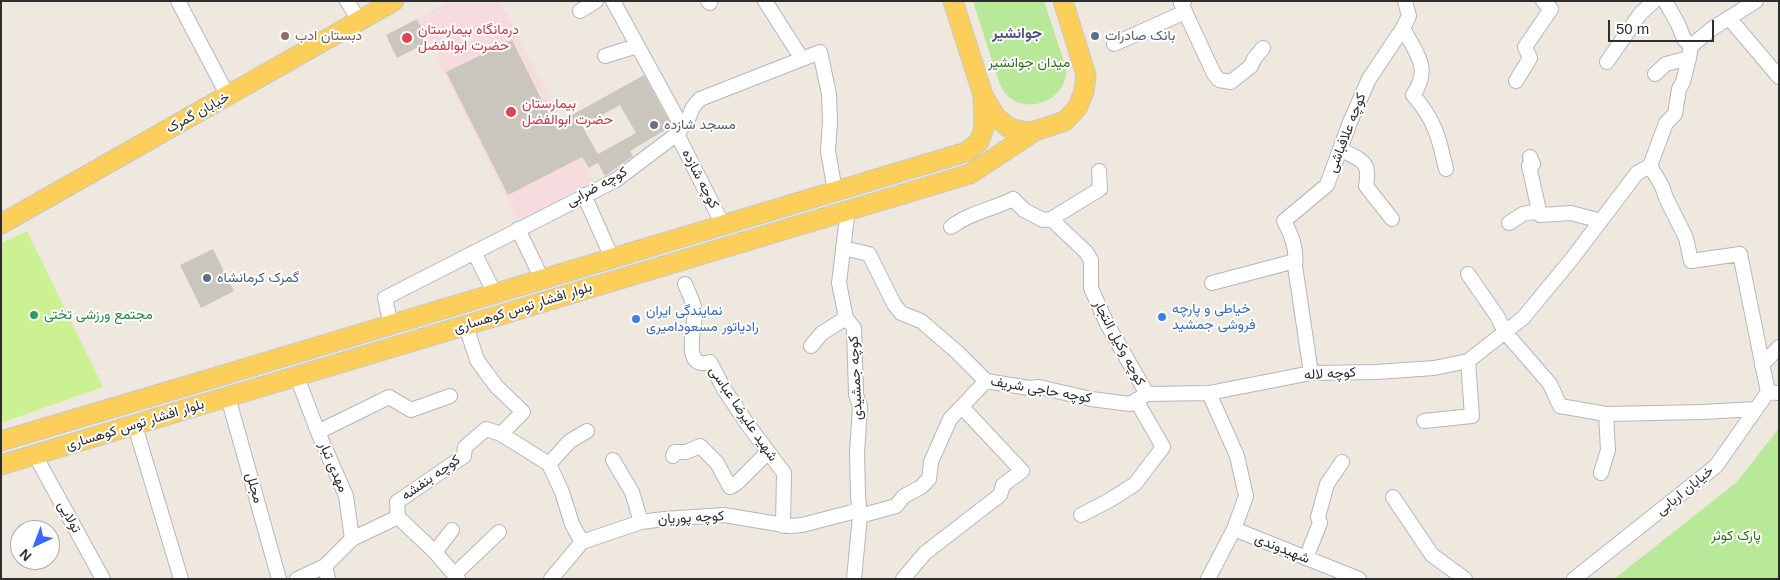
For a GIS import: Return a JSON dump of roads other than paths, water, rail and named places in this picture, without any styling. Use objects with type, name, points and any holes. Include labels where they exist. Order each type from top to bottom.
[{"type":"main road","name":"خیابان گمرک","points":[[1,224],[394,1]]},
{"type":"main road","points":[[953,1],[983,96],[994,116],[1009,128],[1025,132],[1035,131],[1065,121],[1077,108],[1084,92],[1086,75],[1063,1]]},
{"type":"main road","name":"بلوار افشار توس کوهساری","points":[[1,441],[391,326],[966,152],[979,142],[984,128],[983,96]]},
{"type":"main road","name":"بلوار افشار توس کوهساری","points":[[1,465],[848,209],[970,174],[1035,131]]},
{"type":"street","points":[[178,1],[228,96]]},
{"type":"street","points":[[347,1],[359,20]]},
{"type":"street","points":[[580,11],[596,1]]},
{"type":"street","name":"کوچه شازده","points":[[613,1],[679,131],[723,224]]},
{"type":"street","points":[[765,1],[802,59]]},
{"type":"street","name":"کوچه علافباشی","points":[[1311,373],[1295,266],[1296,255],[1293,237],[1284,220],[1327,185],[1350,122],[1369,79],[1409,16],[1405,1]]},
{"type":"street","points":[[1516,81],[1530,58],[1525,47],[1551,9],[1543,1]]},
{"type":"street","points":[[1607,62],[1640,14],[1654,1]]},
{"type":"street","points":[[1664,1],[1678,24],[1690,52],[1683,82],[1679,89],[1675,114],[1666,123],[1650,166],[1662,186],[1686,238],[1691,262],[1740,254],[1762,365],[1773,392]]},
{"type":"street","points":[[1655,74],[1666,64],[1690,52],[1729,18],[1756,1]]},
{"type":"street","points":[[1114,44],[1184,7],[1214,74],[1219,80],[1231,82],[1248,76],[1254,59],[1263,48]]},
{"type":"street","points":[[1729,18],[1779,76]]},
{"type":"street","points":[[1403,28],[1421,65],[1423,74],[1420,84],[1413,95],[1423,106],[1438,133],[1446,169]]},
{"type":"street","points":[[605,56],[637,46]]},
{"type":"street","name":"کوچه ضرابی","points":[[391,326],[384,298],[616,180],[679,131],[700,99],[820,52],[829,94],[828,151],[835,191]]},
{"type":"street","points":[[1340,149],[1364,162],[1369,171],[1366,186],[1392,219]]},
{"type":"street","points":[[1530,157],[1534,164],[1529,166],[1540,215],[1571,213],[1600,221]]},
{"type":"street","name":"کوچه لاله","points":[[1142,397],[1209,393],[1311,373],[1425,369],[1468,361],[1523,318],[1571,260],[1637,173],[1650,166]]},
{"type":"street","points":[[951,227],[977,213],[1013,199],[1024,210],[1043,220],[1051,219],[1100,189],[1099,171]]},
{"type":"street","points":[[584,195],[612,258]]},
{"type":"street","name":"کوچه جمشیدی","points":[[848,209],[839,283],[846,318],[854,328],[856,394],[860,407],[857,453],[860,513],[854,579]]},
{"type":"street","points":[[1509,223],[1523,214],[1539,211]]},
{"type":"street","name":"کوچه وکیل التجار","points":[[1051,219],[1086,252],[1091,260],[1091,288],[1163,447],[1135,484],[1110,500],[1081,514]]},
{"type":"street","points":[[518,229],[542,279]]},
{"type":"street","name":"کوچه حاجی شریف","points":[[843,248],[869,254],[894,304],[901,313],[921,321],[957,352],[986,381],[1028,388],[1039,387],[1091,400],[1130,404],[1142,397]]},
{"type":"street","points":[[474,252],[495,294]]},
{"type":"street","points":[[1212,282],[1295,261]]},
{"type":"street","points":[[1468,274],[1497,316],[1505,332],[1550,384],[1560,406],[1606,414],[1755,409]]},
{"type":"street","name":"شهید علیرضا عباسی","points":[[685,284],[694,309],[694,327],[690,346],[693,356],[698,362],[704,364],[710,362],[724,389],[784,472],[783,526]]},
{"type":"street","points":[[811,346],[822,333],[846,318]]},
{"type":"street","points":[[466,326],[477,360],[496,386],[523,412],[501,434],[548,464],[562,492],[572,524],[582,542],[558,575]]},
{"type":"street","points":[[1762,365],[1779,347]]},
{"type":"street","points":[[1424,421],[1472,416],[1468,361]]},
{"type":"street","name":"مهدی تبار","points":[[297,377],[318,432],[346,496],[352,539]]},
{"type":"street","name":"کوچه پوریان","points":[[582,542],[641,522],[724,515],[754,519],[783,526],[802,525],[896,506],[904,496],[921,487],[929,479],[931,462],[950,419],[963,408],[986,381]]},
{"type":"street","name":"خیابان اربابی","points":[[1574,579],[1716,466],[1755,409],[1773,392]]},
{"type":"street","points":[[1208,579],[1234,529],[1246,496],[1237,456],[1209,393]]},
{"type":"street","points":[[318,432],[389,396],[411,410],[450,396]]},
{"type":"street","name":"مجلل","points":[[228,397],[279,579]]},
{"type":"street","points":[[903,579],[925,553],[1000,495],[1003,485],[1022,472],[963,408]]},
{"type":"street","points":[[1601,474],[1608,450],[1606,414]]},
{"type":"street","points":[[135,426],[181,579]]},
{"type":"street","name":"کوچه بنفشه","points":[[352,539],[398,517],[397,502],[464,456],[465,447],[486,429],[501,434]]},
{"type":"street","points":[[548,464],[570,441],[587,430]]},
{"type":"street","points":[[672,456],[675,452],[686,452],[700,446],[717,463],[730,487],[737,484],[768,452]]},
{"type":"street","name":"تولایی","points":[[35,454],[104,579]]},
{"type":"street","points":[[613,460],[632,492],[641,522]]},
{"type":"street","points":[[1306,558],[1320,522],[1318,517],[1327,484],[1342,462]]},
{"type":"street","points":[[1393,497],[1432,555],[1465,579]]},
{"type":"street","points":[[398,517],[435,552],[456,576],[499,532]]},
{"type":"street","name":"شهیدوندی","points":[[1234,529],[1306,558],[1326,573],[1359,579]]},
{"type":"street","points":[[435,552],[452,530]]},
{"type":"street","points":[[297,579],[326,573],[352,539]]},
{"type":"place","name":"دبستان ادب","points":[[285,36]]},
{"type":"place","name":"بانک صادرات","points":[[1095,36]]},
{"type":"place","name":"درمانگاه بیمارستان حضرت ابوالفضل","points":[[407,38]]},
{"type":"place","name":"بیمارستان حضرت ابوالفضل","points":[[511,112]]},
{"type":"place","name":"مسجد شازده","points":[[654,125]]},
{"type":"place","name":"گمرک کرمانشاه","points":[[207,278]]},
{"type":"place","name":"مجتمع ورزشی تختی","points":[[34,315]]},
{"type":"place","name":"خیاطی ‌‌و‌ پارچه فروشی جمشید","points":[[1162,317]]},
{"type":"place","name":"نمایندگی ایران رادیاتور مسعودامیری","points":[[636,319]]},
{"type":"district","name":"جوانشیر","points":[[1017,34]]},
{"type":"park label","name":"میدان جوانشیر","points":[[1029,63]]},
{"type":"park label","name":"پارک کوثر","points":[[1736,536]]}]
